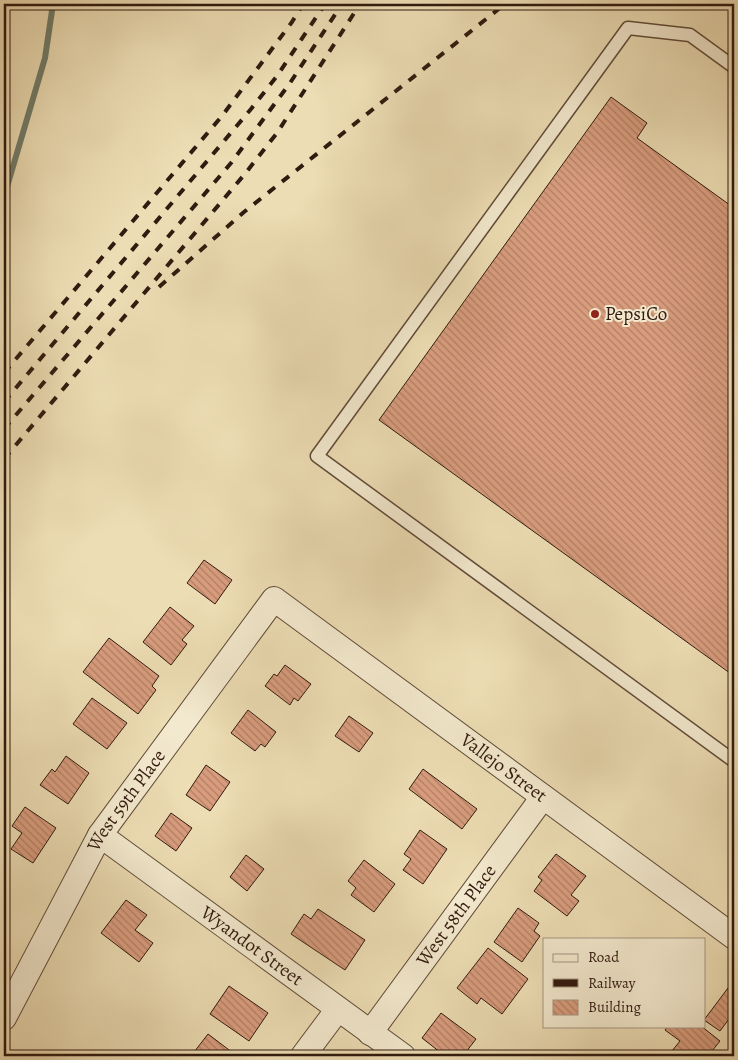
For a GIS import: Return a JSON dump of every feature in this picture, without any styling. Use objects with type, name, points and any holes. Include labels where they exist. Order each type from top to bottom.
[{"type":"street","name":"Vallejo Street","points":[[274,599],[734,937]]},
{"type":"street","name":"West 59th Place","points":[[4,1018],[100,835],[274,599]]},
{"type":"street","name":"West 58th Place","points":[[370,1033],[543,797]]},
{"type":"street","name":"Wyandot Street","points":[[100,835],[402,1056]]},
{"type":"street","points":[[303,1056],[338,1009]]},
{"type":"lane","points":[[734,67],[690,34],[628,28],[317,456],[734,761]]},
{"type":"building","name":"PepsiCo","points":[[611,97],[647,123],[637,138],[734,208],[734,676],[379,420]]},
{"type":"building","points":[[204,560],[232,580],[215,604],[187,583]]},
{"type":"building","points":[[170,607],[194,626],[182,640],[187,644],[171,665],[143,642]]},
{"type":"building","points":[[109,638],[159,676],[152,686],[156,690],[138,714],[83,672]]},
{"type":"building","points":[[285,665],[311,684],[298,701],[294,698],[290,705],[265,686],[274,674],[277,676]]},
{"type":"building","points":[[92,698],[127,723],[107,749],[73,724]]},
{"type":"building","points":[[248,710],[276,732],[265,747],[261,744],[255,751],[231,733]]},
{"type":"building","points":[[349,716],[373,733],[359,752],[335,736]]},
{"type":"building","points":[[66,756],[89,773],[68,804],[40,785],[52,769],[55,772]]},
{"type":"building","points":[[206,765],[230,782],[210,811],[186,795]]},
{"type":"building","points":[[423,769],[477,809],[462,829],[409,789]]},
{"type":"building","points":[[25,807],[56,828],[33,863],[11,849],[22,833],[12,826]]},
{"type":"building","points":[[171,813],[192,828],[176,851],[155,836]]},
{"type":"building","points":[[420,830],[447,849],[423,884],[403,870],[411,859],[404,854]]},
{"type":"building","points":[[556,854],[586,876],[571,895],[579,901],[567,916],[534,891],[542,880],[538,877]]},
{"type":"building","points":[[246,855],[264,869],[247,891],[230,877]]},
{"type":"building","points":[[364,860],[395,884],[374,912],[351,895],[356,888],[348,881]]},
{"type":"building","points":[[126,900],[147,915],[135,930],[153,943],[139,962],[101,933]]},
{"type":"building","points":[[518,908],[539,923],[534,931],[540,936],[522,962],[494,942]]},
{"type":"building","points":[[318,909],[365,940],[345,970],[291,934],[304,914],[311,919]]},
{"type":"building","points":[[488,948],[528,979],[502,1014],[481,998],[477,1004],[457,988]]},
{"type":"building","points":[[734,980],[734,1022],[729,1019],[720,1031],[706,1021],[706,1017]]},
{"type":"building","points":[[229,986],[268,1013],[249,1041],[210,1014]]},
{"type":"building","points":[[441,1013],[476,1039],[463,1056],[445,1056],[422,1038]]},
{"type":"building","points":[[666,1028],[704,1028],[720,1041],[708,1056],[668,1056],[680,1041],[665,1030]]},
{"type":"building","points":[[208,1034],[237,1056],[191,1056]]},
{"type":"waterway","points":[[4,197],[45,58],[53,4]]},
{"type":"railway","points":[[4,373],[222,116],[292,22],[303,4]]},
{"type":"railway","points":[[4,402],[251,109],[277,76],[325,4]]},
{"type":"railway","points":[[4,429],[231,163],[290,83],[342,4]]},
{"type":"railway","points":[[4,459],[244,175],[277,133],[360,4]]},
{"type":"railway","points":[[159,287],[244,212],[505,4]]},
{"type":"place","name":"PepsiCo","points":[[595,314]]}]
